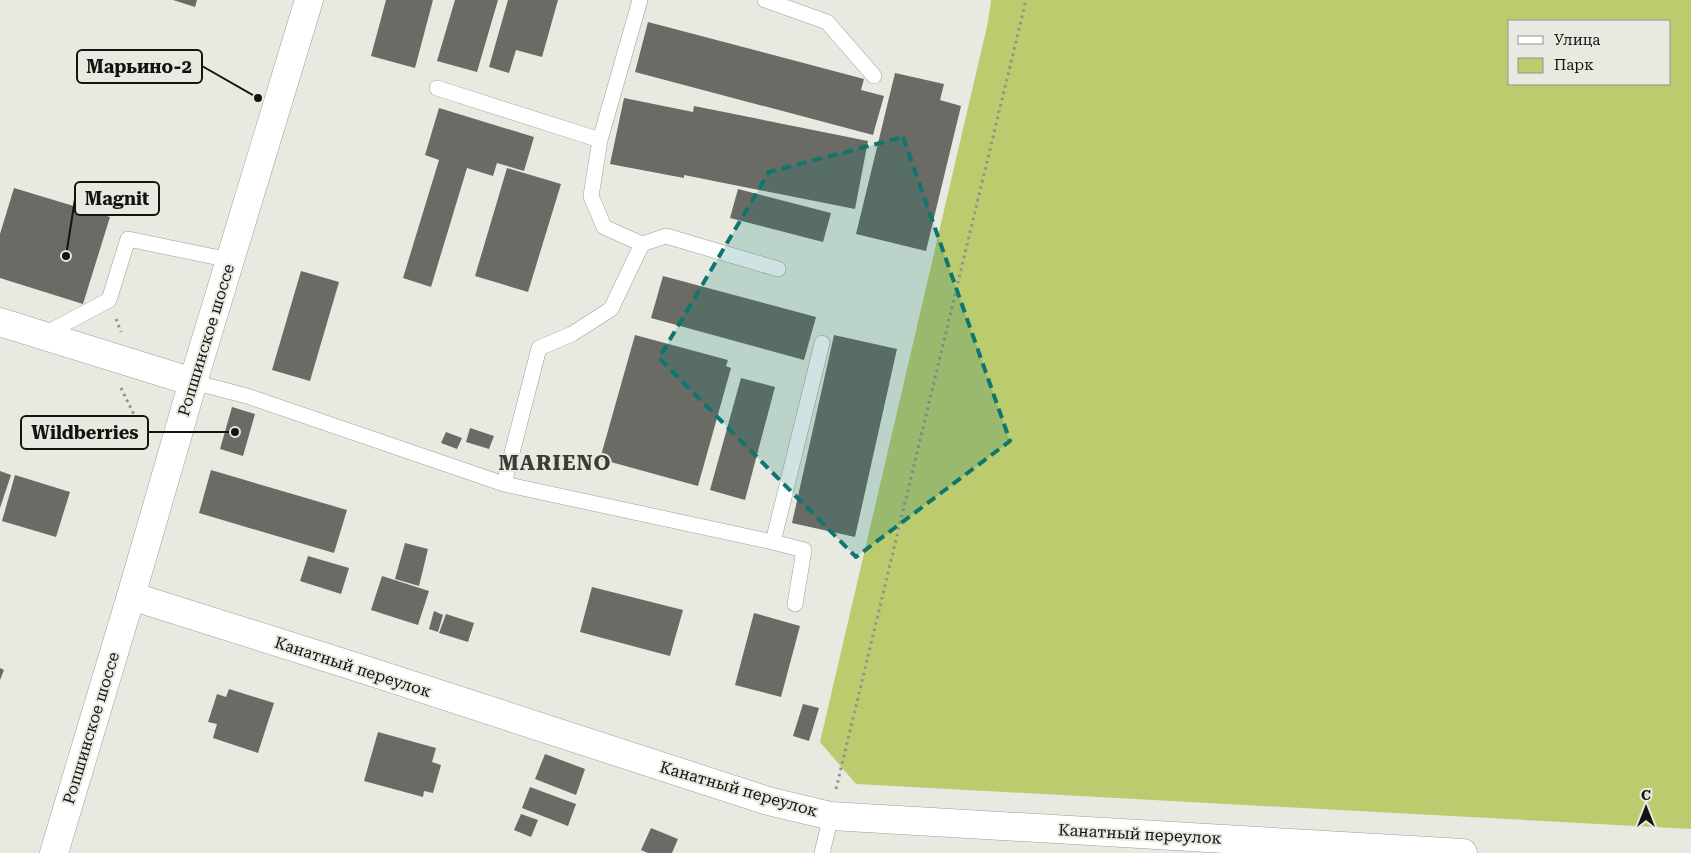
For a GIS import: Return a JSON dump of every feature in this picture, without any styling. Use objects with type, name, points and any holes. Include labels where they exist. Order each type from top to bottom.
[{"type":"street","name":"Ропшинское шоссе","points":[[54,853],[193,382],[309,0]]},
{"type":"street","points":[[0,322],[193,382]]},
{"type":"street","name":"Канатный переулок","points":[[131,596],[360,668],[768,801],[831,816],[1463,853]]},
{"type":"lane","points":[[640,0],[600,140],[591,196],[604,227],[642,244],[666,236],[778,269]]},
{"type":"lane","points":[[765,0],[827,22],[874,76]]},
{"type":"lane","points":[[437,88],[600,140]]},
{"type":"lane","points":[[42,336],[109,300],[128,239],[230,260]]},
{"type":"lane","points":[[504,484],[539,348],[572,334],[611,309],[642,244]]},
{"type":"lane","points":[[773,542],[822,343]]},
{"type":"lane","points":[[193,382],[247,396],[504,484],[804,550],[795,604]]},
{"type":"lane","points":[[822,853],[831,816]]},
{"type":"path","points":[[831,816],[933,378],[1026,0]]},
{"type":"path","points":[[119,384],[147,440]]},
{"type":"highlighted area","points":[[903,137],[1010,441],[856,557],[659,358],[769,172]]},
{"type":"green space","points":[[991,0],[1691,0],[1691,829],[856,784],[820,742],[988,22]]},
{"type":"building","points":[[173,0],[197,0],[195,7]]},
{"type":"building","points":[[386,0],[433,0],[415,68],[371,56]]},
{"type":"building","points":[[455,0],[498,0],[477,72],[437,61]]},
{"type":"building","points":[[508,0],[558,0],[542,57],[516,50],[509,73],[489,67]]},
{"type":"building","points":[[648,22],[864,79],[861,90],[884,96],[873,135],[635,72]]},
{"type":"building","points":[[895,73],[944,84],[940,100],[961,106],[926,251],[856,234]]},
{"type":"building","points":[[624,98],[693,112],[694,106],[868,141],[855,209],[684,175],[684,178],[610,164]]},
{"type":"building","points":[[439,108],[534,137],[524,171],[497,163],[493,176],[467,168],[431,287],[403,278],[439,160],[425,155]]},
{"type":"building","points":[[507,168],[561,184],[528,292],[475,276]]},
{"type":"building","points":[[14,188],[110,217],[83,304],[0,278],[0,234]]},
{"type":"building","points":[[738,189],[831,213],[823,242],[730,218]]},
{"type":"building","points":[[301,271],[339,282],[310,381],[272,370]]},
{"type":"building","points":[[663,276],[816,317],[804,360],[651,318]]},
{"type":"building","points":[[635,335],[728,360],[726,366],[731,368],[698,486],[600,459]]},
{"type":"building","points":[[834,335],[897,349],[855,537],[792,523]]},
{"type":"building","points":[[741,378],[775,387],[745,500],[710,490]]},
{"type":"building","points":[[232,407],[255,414],[243,456],[220,449]]},
{"type":"building","points":[[470,428],[494,436],[489,449],[466,442]]},
{"type":"building","points":[[446,432],[462,438],[457,449],[441,443]]},
{"type":"building","points":[[211,470],[347,510],[334,553],[199,513]]},
{"type":"building","points":[[0,471],[11,475],[0,508]]},
{"type":"building","points":[[15,475],[70,492],[56,537],[2,521]]},
{"type":"building","points":[[405,543],[428,549],[419,586],[395,579]]},
{"type":"building","points":[[308,556],[349,568],[341,594],[300,581]]},
{"type":"building","points":[[382,576],[429,591],[418,625],[371,610]]},
{"type":"building","points":[[592,587],[683,610],[670,656],[580,632]]},
{"type":"building","points":[[434,611],[443,615],[438,632],[429,629]]},
{"type":"building","points":[[754,613],[800,626],[781,697],[735,685]]},
{"type":"building","points":[[446,614],[474,623],[468,642],[439,633]]},
{"type":"building","points":[[0,668],[4,670],[0,680]]},
{"type":"building","points":[[229,689],[274,703],[258,753],[213,738],[217,724],[208,722],[217,694],[226,697]]},
{"type":"building","points":[[803,704],[819,708],[809,741],[793,736]]},
{"type":"building","points":[[378,732],[436,748],[432,762],[441,765],[433,793],[424,791],[423,797],[364,781]]},
{"type":"building","points":[[545,754],[585,769],[576,795],[535,779]]},
{"type":"building","points":[[530,787],[576,804],[568,826],[522,808]]},
{"type":"building","points":[[521,814],[538,820],[531,837],[514,830]]},
{"type":"building","points":[[651,828],[678,839],[672,853],[648,853],[641,850]]},
{"type":"place","name":"Марьино-2","points":[[258,98]]},
{"type":"place","name":"Magnit","points":[[66,256]]},
{"type":"place","name":"Wildberries","points":[[235,432]]},
{"type":"district","name":"MARIENO","points":[[555,463]]}]
